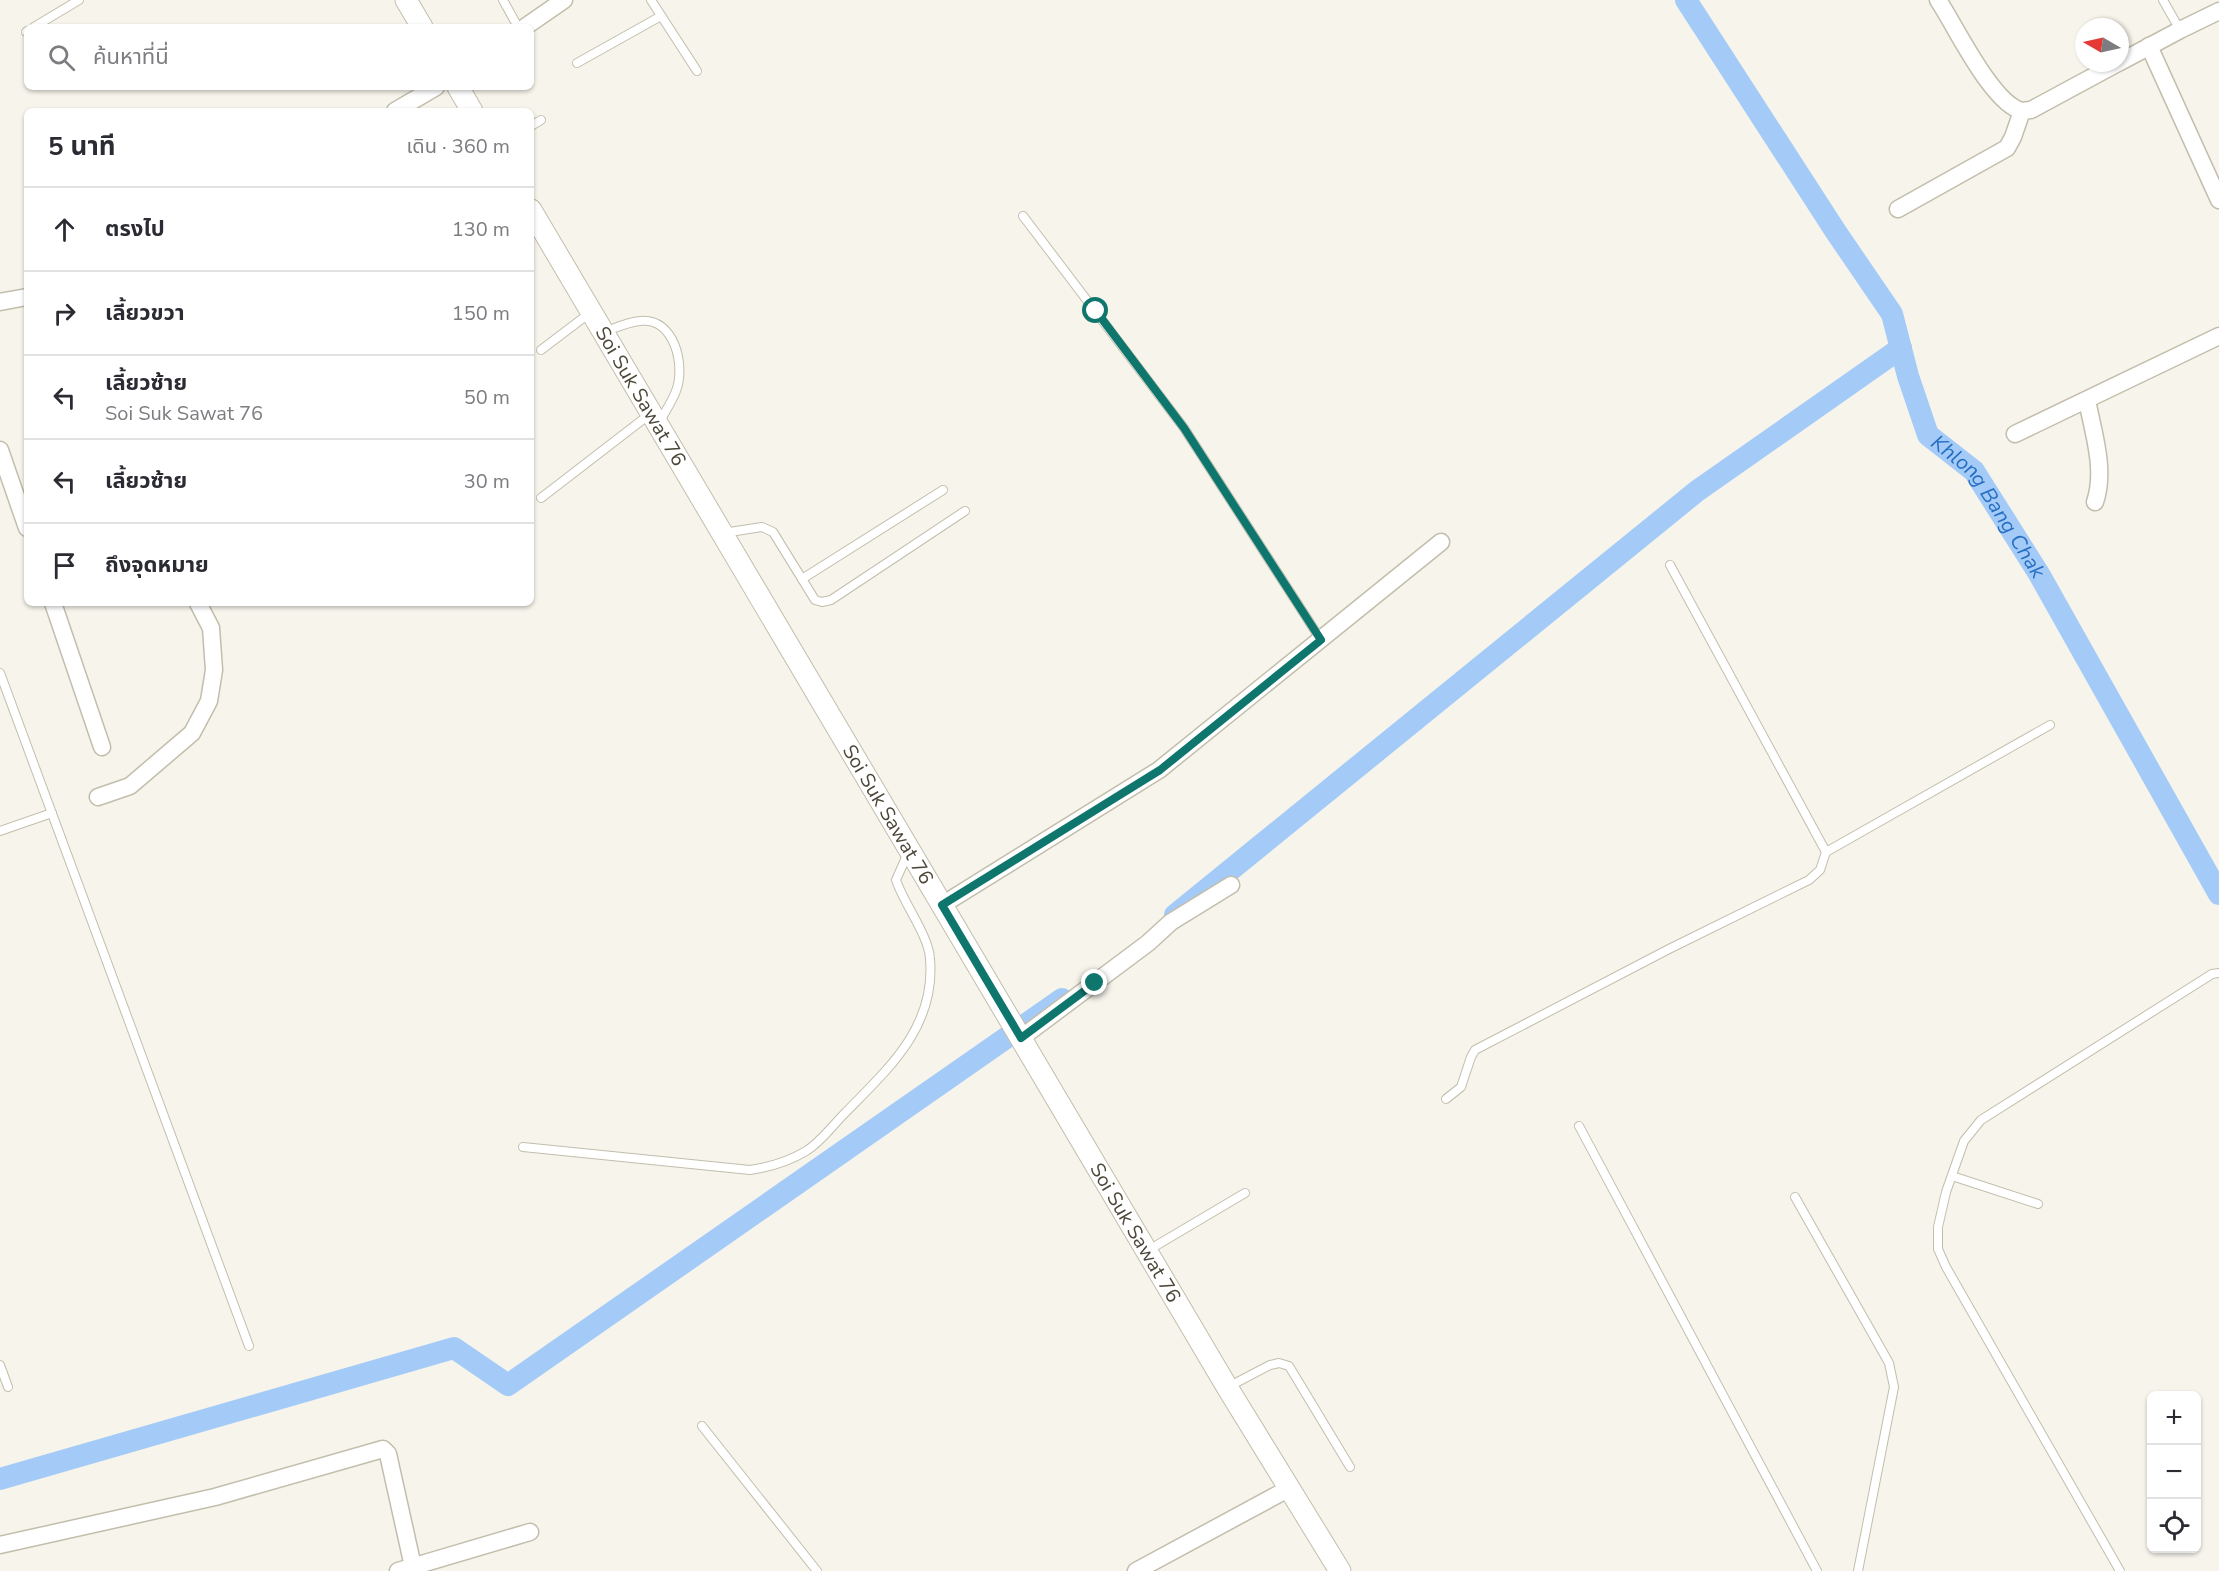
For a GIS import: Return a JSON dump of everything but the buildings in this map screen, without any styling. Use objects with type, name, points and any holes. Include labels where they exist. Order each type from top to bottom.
[{"type":"street","points":[[406,0],[420,24]]},
{"type":"street","points":[[529,24],[564,0]]},
{"type":"street","points":[[1938,0],[1990,86],[2010,104],[2022,111],[2031,110],[2101,72]]},
{"type":"street","points":[[2129,57],[2180,30],[2214,8]]},
{"type":"street","points":[[2149,46],[2219,200]]},
{"type":"street","points":[[400,108],[431,90]]},
{"type":"street","points":[[460,90],[470,108]]},
{"type":"street","points":[[1898,209],[2007,148],[2013,138],[2022,111]]},
{"type":"street","name":"Soi Suk Sawat 76","points":[[534,215],[1227,1387],[1340,1571]]},
{"type":"street","points":[[0,302],[24,298]]},
{"type":"street","points":[[2015,435],[2219,336]]},
{"type":"street","points":[[2087,400],[2099,473],[2099,489],[2095,502]]},
{"type":"street","points":[[0,450],[24,519]]},
{"type":"street","points":[[942,905],[1160,770],[1441,542]]},
{"type":"street","points":[[54,606],[102,747]]},
{"type":"street","points":[[98,796],[130,786],[192,733],[208,701],[214,670],[211,628],[200,606]]},
{"type":"street","points":[[1020,1036],[1148,943],[1171,922],[1231,885]]},
{"type":"street","points":[[0,1545],[215,1497],[383,1449],[388,1454],[408,1570],[530,1532]]},
{"type":"street","points":[[1136,1571],[1288,1489]]},
{"type":"lane","points":[[39,24],[79,0]]},
{"type":"lane","points":[[503,0],[516,24]]},
{"type":"lane","points":[[651,0],[698,71]]},
{"type":"lane","points":[[2163,0],[2180,30]]},
{"type":"lane","points":[[577,63],[662,16]]},
{"type":"lane","points":[[534,124],[541,120]]},
{"type":"lane","points":[[1023,216],[1184,428],[1321,640]]},
{"type":"lane","points":[[541,350],[591,312]]},
{"type":"lane","points":[[541,498],[655,418],[677,389],[680,370],[674,342],[668,332],[655,322],[640,321],[604,332]]},
{"type":"lane","points":[[802,579],[943,490]]},
{"type":"lane","points":[[722,533],[762,527],[773,532],[815,600],[822,602],[831,600],[965,511]]},
{"type":"lane","points":[[1670,564],[1826,852]]},
{"type":"lane","points":[[0,673],[249,1346]]},
{"type":"lane","points":[[1446,1099],[1461,1087],[1475,1050],[1669,949],[1809,880],[1820,870],[1826,852],[2050,725]]},
{"type":"lane","points":[[0,831],[52,813]]},
{"type":"lane","points":[[523,1147],[750,1170],[777,1166],[808,1150],[891,1067],[912,1040],[925,1006],[931,985],[930,956],[896,880],[910,850]]},
{"type":"lane","points":[[2120,1571],[1946,1267],[1938,1249],[1938,1227],[1964,1141],[1981,1120],[2212,974],[2219,973]]},
{"type":"lane","points":[[1579,1126],[1817,1571]]},
{"type":"lane","points":[[1952,1176],[2038,1204]]},
{"type":"lane","points":[[1147,1251],[1245,1193]]},
{"type":"lane","points":[[1795,1197],[1889,1363],[1894,1387],[1858,1571]]},
{"type":"lane","points":[[1227,1387],[1270,1365],[1279,1363],[1289,1366],[1350,1467]]},
{"type":"lane","points":[[0,1365],[8,1387]]},
{"type":"lane","points":[[702,1426],[817,1571]]},
{"type":"waterway","name":"Khlong Bang Chak","points":[[1686,0],[1836,232],[1892,314],[1908,376],[1928,435],[1974,471],[2039,574],[2219,894]]},
{"type":"waterway","points":[[1175,915],[1697,491],[1901,348]]},
{"type":"waterway","points":[[0,1479],[454,1348],[508,1385],[1062,999]]},
{"type":"route","points":[[1095,983],[1021,1038],[942,905],[1160,770],[1321,640],[1184,428],[1096,311]]}]
